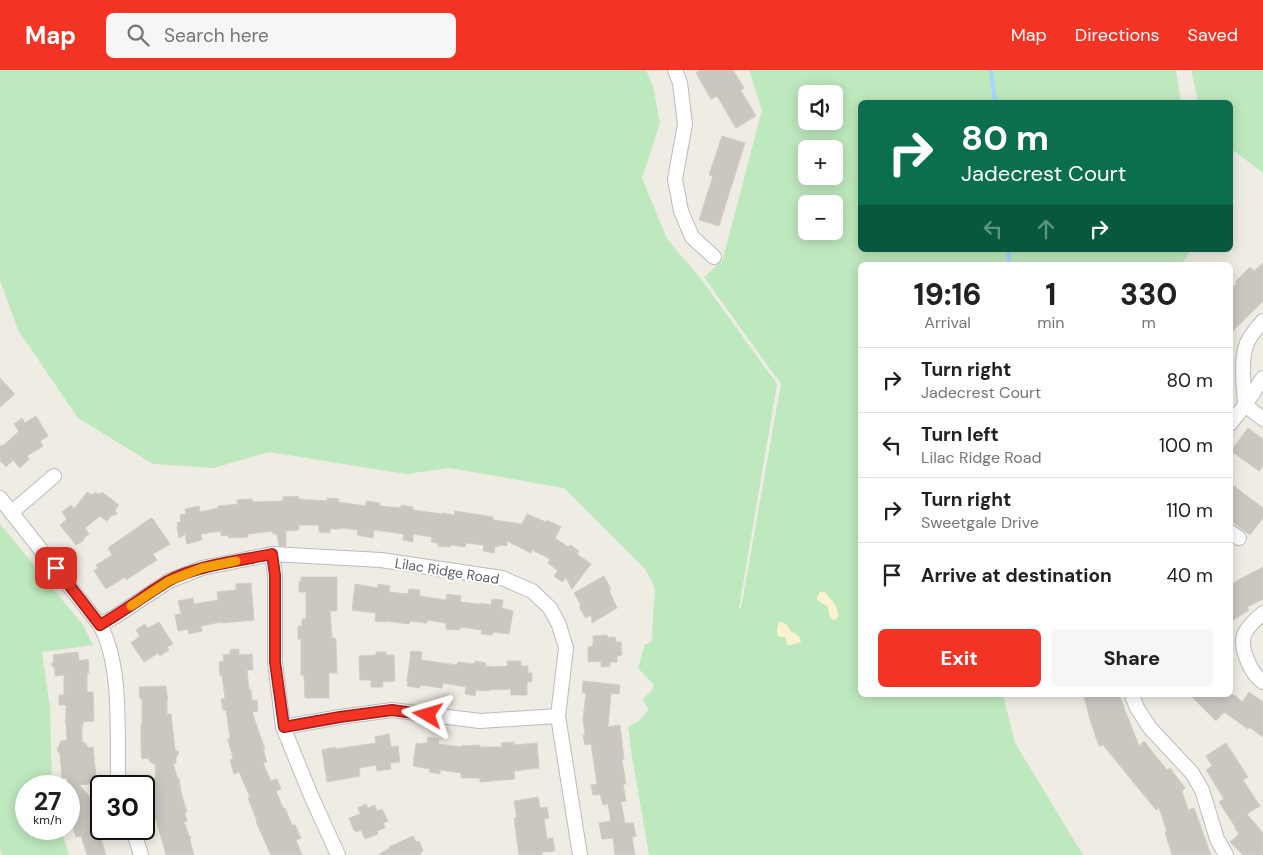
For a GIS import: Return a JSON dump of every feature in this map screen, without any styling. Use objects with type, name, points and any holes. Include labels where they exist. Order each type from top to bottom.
[{"type":"street","points":[[675,70],[680,83],[686,124],[675,179],[681,211],[692,237],[714,257]]},
{"type":"street","points":[[1245,405],[1244,363],[1246,345],[1253,332],[1263,321]]},
{"type":"street","points":[[1233,420],[1263,378]]},
{"type":"street","points":[[1245,405],[1263,419]]},
{"type":"street","points":[[12,512],[54,476]]},
{"type":"street","points":[[0,498],[100,625],[109,646],[117,693],[118,775]]},
{"type":"street","points":[[272,554],[275,575],[275,662],[284,727],[312,798],[338,855]]},
{"type":"street","name":"Lilac Ridge Road","points":[[100,625],[169,581],[202,568],[272,554],[381,560],[502,578],[532,591],[550,608],[560,625],[566,648],[558,716],[580,855]]},
{"type":"street","points":[[1263,613],[1252,623],[1242,640],[1243,651],[1254,674],[1263,682]]},
{"type":"street","points":[[1133,697],[1136,708],[1150,728],[1192,773],[1202,790],[1217,839],[1226,855]]},
{"type":"street","points":[[284,727],[392,710],[480,721],[558,716]]},
{"type":"street","points":[[136,840],[141,855]]},
{"type":"green space","points":[[0,70],[646,70],[653,87],[660,123],[642,178],[667,239],[701,279],[777,384],[739,608],[741,608],[781,384],[704,277],[722,261],[762,110],[749,70],[1176,70],[1181,100],[858,100],[858,252],[1190,252],[1183,262],[858,262],[858,697],[1004,697],[1015,743],[1083,855],[649,855],[628,727],[638,722],[649,709],[642,700],[653,689],[653,684],[638,668],[645,644],[652,641],[654,585],[645,569],[564,488],[450,468],[406,474],[269,452],[214,468],[153,464],[78,418],[18,330],[0,280]]},
{"type":"green space","points":[[1192,70],[1263,70],[1263,173],[1233,150],[1233,100],[1198,100]]},
{"type":"green space","points":[[0,524],[83,625],[93,645],[42,652],[50,708],[52,775],[15,775],[15,840],[64,840],[69,855],[2,855],[0,849]]},
{"type":"sand","points":[[820,592],[825,592],[836,606],[838,617],[835,620],[830,617],[828,607],[817,600]]},
{"type":"sand","points":[[779,622],[786,624],[791,631],[799,636],[801,642],[788,645],[785,637],[779,637],[777,630]]},
{"type":"building","points":[[700,70],[733,70],[744,88],[741,91],[756,116],[736,128],[717,96],[711,99],[696,73]]},
{"type":"building","points":[[722,136],[745,143],[719,226],[699,220],[713,176],[709,175]]},
{"type":"building","points":[[1263,263],[1263,301],[1233,331],[1233,287],[1237,283],[1235,282],[1250,267],[1254,271]]},
{"type":"building","points":[[0,378],[15,394],[0,407]]},
{"type":"building","points":[[36,416],[48,436],[40,441],[43,446],[27,456],[29,459],[20,468],[13,460],[6,467],[0,461],[0,446],[4,445],[19,431],[14,424],[22,418],[25,423]]},
{"type":"building","points":[[1248,428],[1263,439],[1263,466],[1259,471],[1233,452],[1233,448]]},
{"type":"building","points":[[1233,485],[1263,508],[1263,518],[1250,535],[1233,522]]},
{"type":"building","points":[[87,492],[91,495],[102,492],[119,505],[115,510],[117,514],[111,516],[107,521],[100,516],[85,528],[89,534],[76,545],[60,525],[67,519],[62,512],[71,505],[74,509]]},
{"type":"building","points":[[298,496],[299,499],[327,501],[327,498],[339,499],[338,502],[366,506],[366,501],[380,503],[380,506],[401,508],[401,505],[413,507],[413,510],[442,514],[454,515],[455,511],[493,517],[493,520],[522,524],[527,514],[546,522],[547,520],[561,527],[555,538],[568,547],[570,545],[579,551],[577,554],[591,564],[572,589],[566,578],[562,582],[554,576],[558,571],[548,563],[550,559],[532,550],[531,553],[507,541],[507,546],[495,546],[494,553],[483,551],[484,545],[466,543],[465,547],[438,546],[438,543],[431,542],[432,537],[413,534],[413,542],[403,540],[404,534],[374,530],[373,538],[357,535],[358,530],[341,528],[330,529],[330,533],[319,532],[319,525],[299,525],[299,530],[286,531],[286,546],[279,546],[277,534],[273,534],[273,531],[248,534],[248,537],[229,538],[228,535],[221,536],[221,531],[201,534],[202,540],[187,544],[185,534],[179,538],[177,523],[181,522],[180,515],[186,514],[185,509],[199,506],[200,512],[218,508],[218,506],[238,504],[237,500],[252,499],[253,502],[283,501],[283,497]]},
{"type":"building","points":[[151,518],[170,544],[153,554],[157,560],[126,580],[125,577],[106,589],[94,571],[98,568],[96,565],[112,555],[108,548]]},
{"type":"building","points":[[1263,567],[1263,599],[1247,607],[1249,610],[1233,620],[1233,583]]},
{"type":"building","points":[[604,576],[611,589],[609,590],[617,608],[592,623],[591,615],[586,618],[579,607],[581,605],[574,593]]},
{"type":"building","points":[[301,577],[337,577],[337,610],[330,611],[332,638],[335,638],[336,641],[337,673],[329,673],[329,698],[305,698],[304,675],[301,675],[301,639],[298,639],[298,626],[302,626],[302,619],[306,619],[306,592],[299,592]]},
{"type":"building","points":[[251,583],[254,620],[221,622],[201,626],[202,631],[189,634],[188,629],[178,631],[175,615],[181,614],[178,601],[193,598],[194,604],[218,600],[217,592],[236,590],[236,584]]},
{"type":"building","points":[[355,584],[378,588],[378,584],[390,586],[389,592],[408,594],[409,589],[420,590],[419,596],[446,600],[447,594],[461,596],[460,602],[491,605],[492,599],[503,600],[502,608],[513,611],[509,634],[493,632],[492,635],[481,634],[482,630],[460,627],[460,630],[446,629],[446,623],[427,620],[427,623],[410,621],[409,624],[375,621],[376,613],[352,610]]},
{"type":"building","points":[[159,622],[173,644],[167,647],[169,650],[160,656],[158,653],[144,662],[131,643],[140,636],[136,630],[145,624],[148,628]]},
{"type":"building","points":[[607,635],[608,638],[615,637],[616,642],[621,642],[622,655],[617,656],[617,662],[610,662],[610,666],[601,667],[601,661],[588,662],[588,647],[593,646],[593,636]]},
{"type":"building","points":[[239,649],[239,655],[252,654],[253,670],[247,670],[252,701],[257,700],[258,711],[252,712],[265,749],[263,749],[267,762],[263,763],[271,781],[277,779],[281,789],[276,791],[292,825],[295,825],[301,838],[296,840],[302,855],[271,855],[256,822],[248,798],[250,797],[239,772],[234,774],[230,760],[233,759],[228,739],[230,738],[226,710],[223,710],[221,699],[225,699],[219,662],[224,661],[223,655],[230,654],[230,650]]},
{"type":"building","points":[[411,651],[422,652],[421,660],[457,665],[458,662],[475,664],[475,661],[486,663],[485,666],[495,667],[508,666],[507,661],[521,661],[521,666],[528,666],[528,673],[532,673],[532,682],[527,682],[527,695],[511,695],[511,689],[476,690],[475,696],[465,694],[466,687],[443,683],[442,688],[420,685],[420,688],[407,686]]},
{"type":"building","points":[[78,652],[79,661],[88,659],[87,692],[93,692],[94,721],[83,722],[82,741],[88,748],[93,747],[96,775],[90,775],[90,784],[80,785],[80,775],[62,775],[60,754],[57,750],[61,741],[67,740],[66,705],[59,705],[59,695],[64,695],[64,675],[55,676],[55,669],[51,664],[54,661],[53,655]]},
{"type":"building","points":[[376,652],[386,652],[386,655],[394,655],[395,681],[382,682],[383,687],[371,687],[371,680],[360,680],[359,656],[376,655]]},
{"type":"building","points":[[583,681],[620,685],[619,694],[611,693],[608,727],[620,725],[624,759],[622,760],[626,784],[623,784],[626,801],[621,802],[625,823],[633,823],[636,836],[632,837],[635,855],[615,855],[613,838],[602,839],[599,823],[611,821],[608,804],[603,805],[600,794],[593,795],[591,785],[597,784],[591,744],[585,745],[583,735],[585,735],[583,719],[586,693],[582,693]]},
{"type":"building","points":[[166,686],[168,698],[167,714],[171,714],[175,750],[179,752],[176,763],[173,763],[177,777],[180,780],[180,789],[187,812],[185,813],[187,821],[184,822],[191,837],[194,855],[166,855],[155,820],[155,764],[150,762],[148,758],[142,759],[142,699],[140,699],[139,687]]},
{"type":"building","points":[[1249,692],[1263,702],[1263,737],[1224,712],[1216,721],[1192,697],[1233,697],[1235,695],[1242,702]]},
{"type":"building","points":[[1084,697],[1120,697],[1139,746],[1144,741],[1167,770],[1170,768],[1185,788],[1182,791],[1188,810],[1194,808],[1211,855],[1172,855],[1165,832],[1167,831],[1159,808],[1156,810],[1103,745],[1099,746]]},
{"type":"building","points":[[389,734],[391,747],[398,746],[400,762],[390,763],[391,769],[377,771],[376,765],[359,768],[360,776],[327,782],[322,750],[376,743],[375,737]]},
{"type":"building","points":[[428,737],[439,739],[438,744],[461,747],[480,745],[480,747],[502,747],[501,743],[514,742],[514,745],[537,743],[539,768],[514,771],[515,779],[480,782],[480,778],[461,778],[461,773],[440,770],[440,774],[429,772],[430,769],[413,766],[416,743],[427,743]]},
{"type":"building","points":[[1226,743],[1248,777],[1243,780],[1260,806],[1247,814],[1263,833],[1263,855],[1243,855],[1230,842],[1239,834],[1219,802],[1224,799],[1206,770],[1212,766],[1206,756]]},
{"type":"building","points":[[80,786],[90,797],[90,840],[101,840],[106,855],[87,855],[81,836]]},
{"type":"building","points":[[538,797],[540,808],[547,807],[549,818],[544,819],[547,839],[553,838],[555,851],[542,852],[542,855],[519,855],[514,818],[517,818],[514,801]]},
{"type":"building","points":[[366,804],[368,808],[375,805],[377,811],[382,809],[388,821],[383,823],[385,828],[377,831],[378,834],[365,839],[361,830],[356,832],[354,830],[349,818],[360,814],[358,808]]},
{"type":"building","points":[[413,836],[416,842],[419,841],[423,851],[420,853],[421,855],[378,855],[389,847]]},
{"type":"waterway","points":[[991,70],[995,100]]},
{"type":"waterway","points":[[1008,262],[1009,252]]},
{"type":"slow traffic","points":[[131,606],[169,581],[202,568],[236,561]]},
{"type":"route","points":[[56,568],[100,625],[169,581],[202,568],[272,554],[275,575],[275,662],[284,727],[392,710],[428,715]]}]
